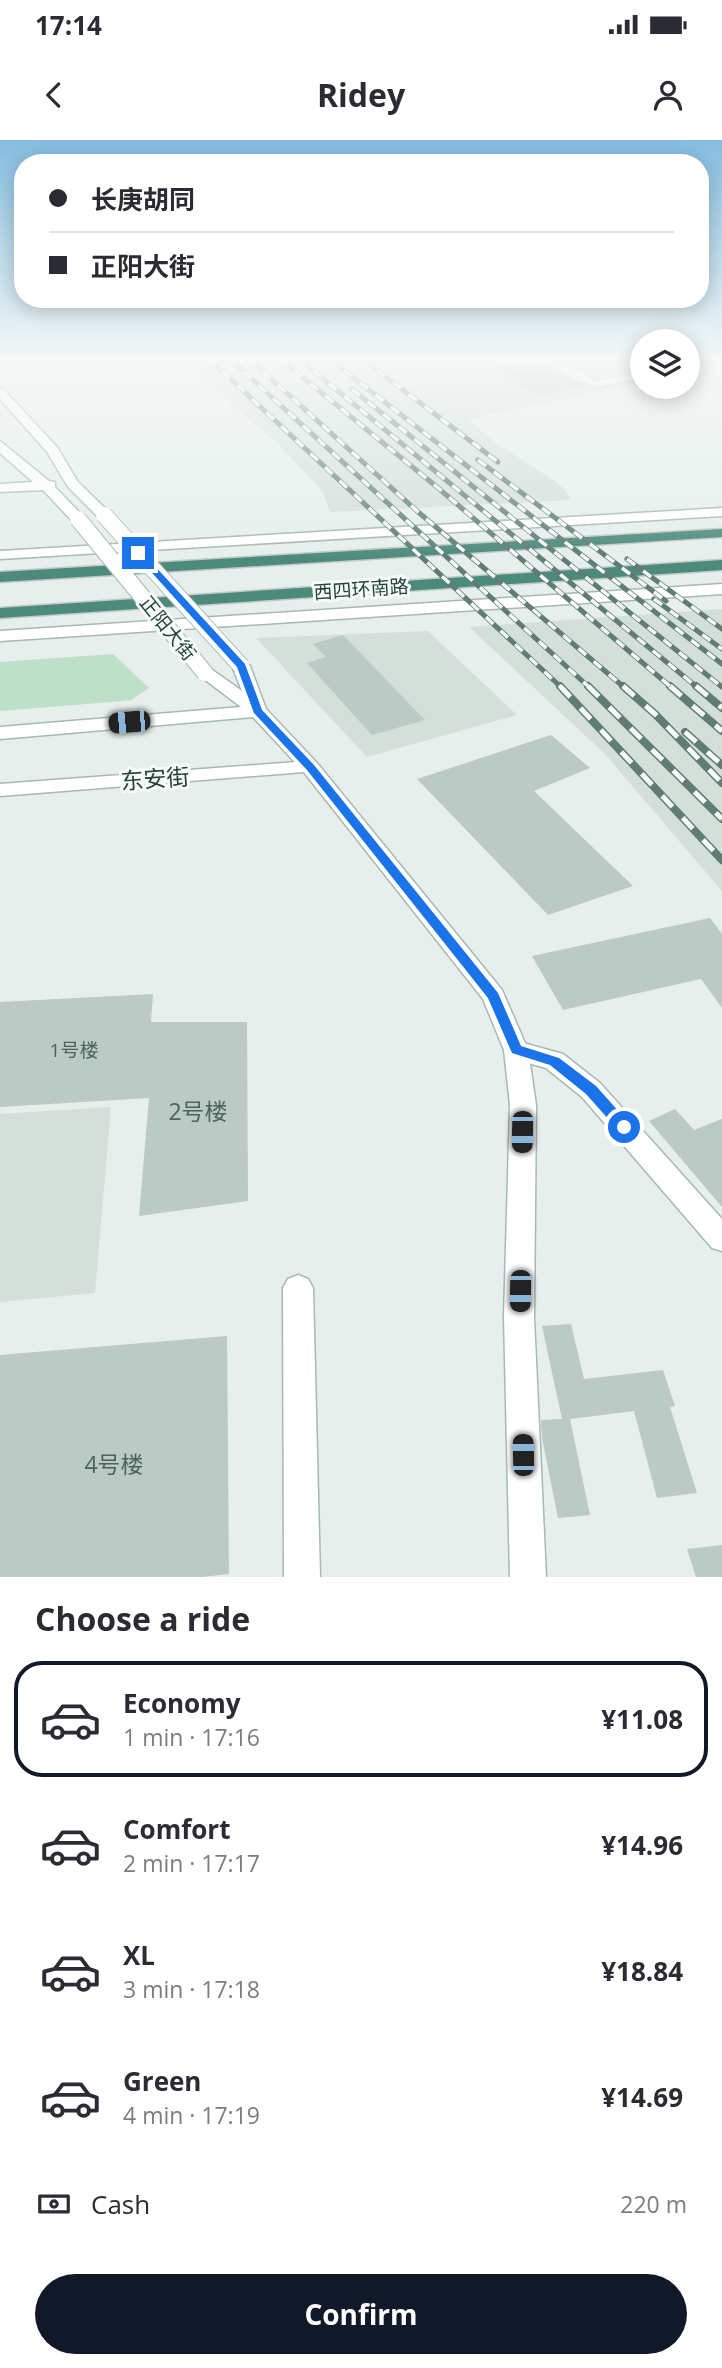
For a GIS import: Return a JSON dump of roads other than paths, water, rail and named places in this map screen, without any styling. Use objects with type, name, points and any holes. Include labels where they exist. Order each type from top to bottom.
[{"type":"highway","name":"西四环南路","points":[[0,577],[722,533]]},
{"type":"highway","name":"西四环南路","points":[[0,613],[722,565]]},
{"type":"main road","name":"正阳大街","points":[[30,425],[52,450],[73,484],[242,666],[258,711]]},
{"type":"main road","name":"正阳大街","points":[[0,445],[12,459],[46,485],[78,519],[205,673],[258,711],[310,768],[494,996],[516,1050],[523,1105],[519,1317],[528,1577]]},
{"type":"main road","points":[[0,488],[73,484]]},
{"type":"main road","points":[[0,555],[722,512]]},
{"type":"main road","name":"西四环南路","points":[[0,636],[722,589]]},
{"type":"main road","points":[[0,733],[258,711]]},
{"type":"main road","name":"东安街","points":[[0,790],[310,768]]},
{"type":"main road","points":[[516,1050],[554,1061],[591,1090],[722,1239]]},
{"type":"main road","points":[[298,1288],[302,1577]]},
{"type":"railway","points":[[280,425],[561,687]]},
{"type":"railway","points":[[302,425],[590,688]]},
{"type":"railway","points":[[322,425],[417,511],[625,688]]},
{"type":"railway","points":[[361,425],[672,688]]},
{"type":"railway","points":[[379,425],[698,688]]},
{"type":"railway","points":[[397,425],[722,687]]},
{"type":"railway","points":[[414,425],[722,664]]},
{"type":"railway","points":[[449,425],[498,462]]},
{"type":"railway","points":[[478,460],[666,601]]},
{"type":"railway","points":[[627,559],[722,629]]},
{"type":"railway","points":[[654,599],[722,649]]},
{"type":"railway","points":[[588,686],[722,819]]},
{"type":"railway","points":[[623,686],[655,714],[722,783]]},
{"type":"railway","points":[[670,686],[722,731]]},
{"type":"railway","points":[[696,686],[722,708]]},
{"type":"railway","points":[[561,687],[722,860]]},
{"type":"railway","points":[[685,732],[722,765]]}]
